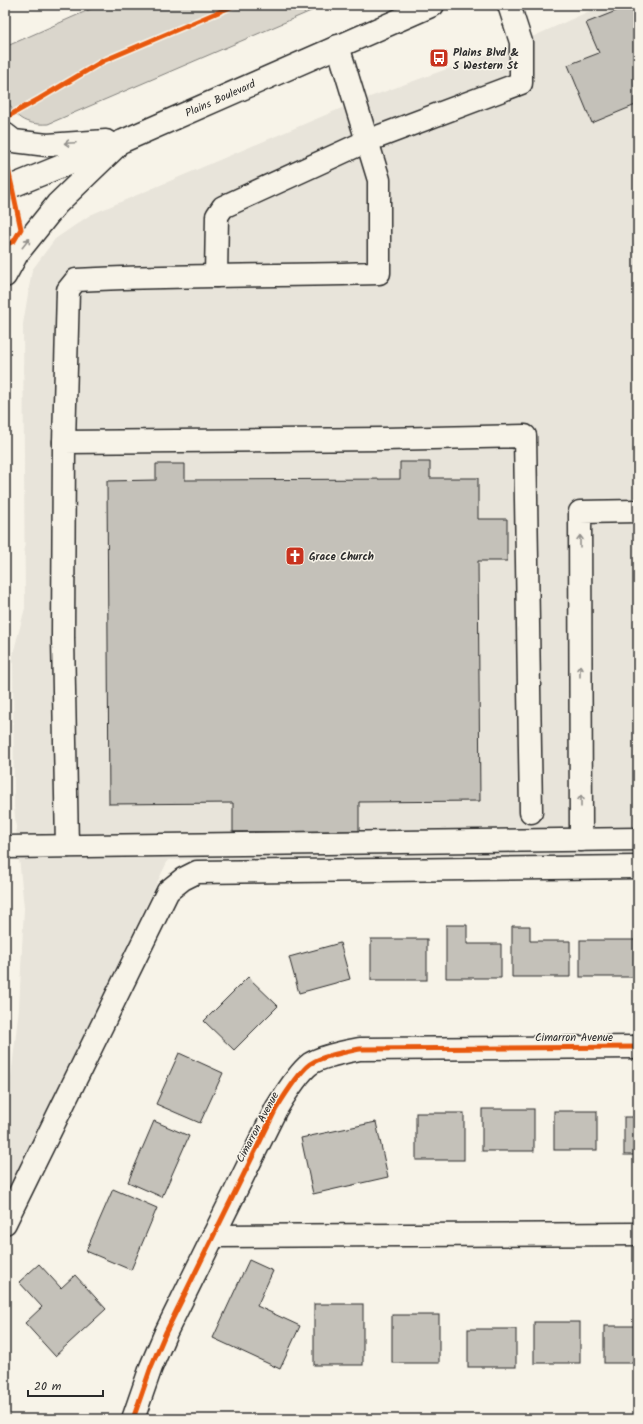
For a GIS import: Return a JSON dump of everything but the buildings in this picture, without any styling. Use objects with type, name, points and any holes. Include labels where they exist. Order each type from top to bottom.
[{"type":"main road","name":"Plains Boulevard","points":[[5,189],[123,140],[433,5]]},
{"type":"main road","points":[[216,276],[217,216],[223,207],[367,141],[521,83],[521,42],[509,5]]},
{"type":"main road","points":[[67,846],[63,638],[64,442],[68,290],[76,280],[137,277],[294,276],[379,273],[379,180],[338,46]]},
{"type":"main road","points":[[5,134],[14,141],[47,145],[123,140]]},
{"type":"main road","points":[[5,276],[17,254],[57,204],[123,140]]},
{"type":"main road","points":[[64,442],[526,436],[531,812]]},
{"type":"main road","points":[[581,840],[580,512],[638,511]]},
{"type":"main road","points":[[5,847],[638,839]]},
{"type":"main road","points":[[5,1223],[168,891],[183,879],[197,872],[638,867]]},
{"type":"main road","name":"Cimarron Avenue","points":[[133,1419],[151,1367],[166,1332],[276,1108],[292,1084],[310,1064],[335,1054],[360,1049],[638,1047]]},
{"type":"main road","points":[[213,1236],[638,1234]]},
{"type":"shaded area","points":[[100,5],[325,5],[48,124],[32,123],[21,119],[13,111],[8,101],[5,75],[5,47]]},
{"type":"shaded area","points":[[603,5],[638,5],[638,856],[168,860],[5,1200],[5,1128],[19,1008],[24,908],[14,807],[13,654],[25,608],[23,324],[32,270],[55,239],[90,215],[356,102],[521,42]]},
{"type":"cycle path","points":[[5,118],[103,61],[235,5]]},
{"type":"cycle path","points":[[5,155],[21,229],[14,241],[5,245]]},
{"type":"cycle path","points":[[133,1419],[151,1367],[166,1332],[276,1109],[296,1079],[310,1064],[327,1057],[360,1049],[638,1047]]},
{"type":"place","name":"Plains Blvd & S Western St","points":[[439,58]]},
{"type":"place","name":"Grace Church","points":[[295,556]]}]
